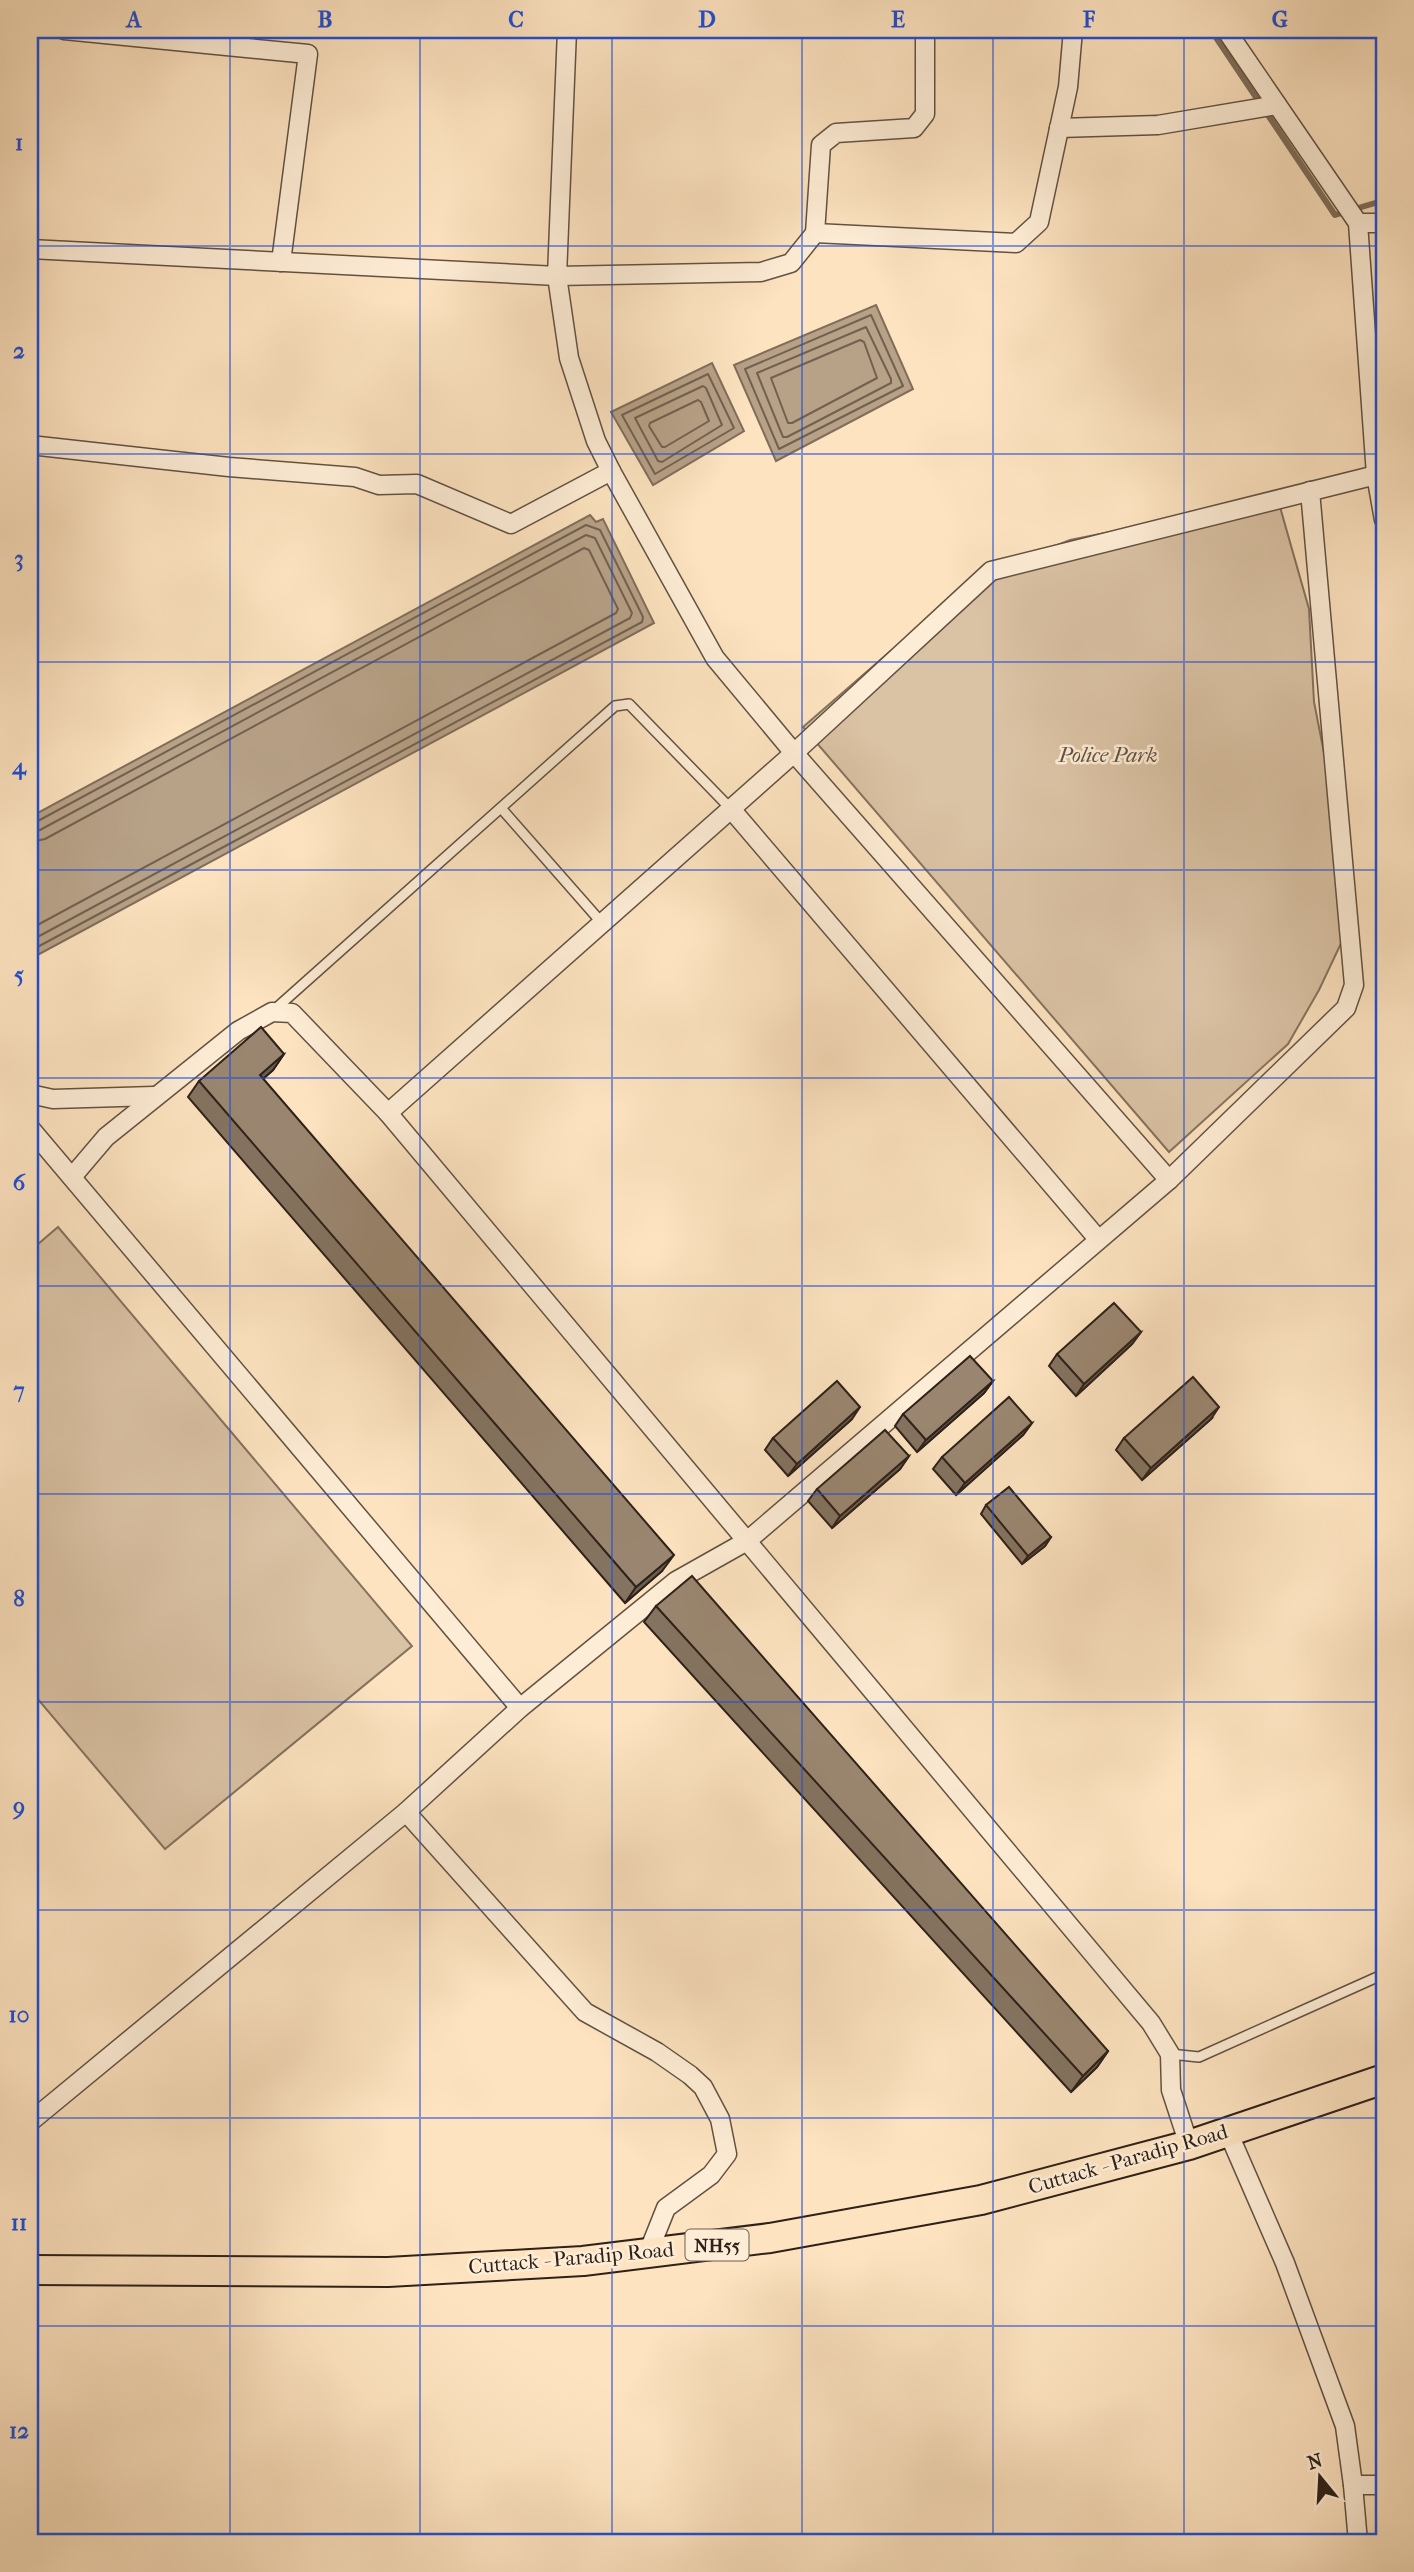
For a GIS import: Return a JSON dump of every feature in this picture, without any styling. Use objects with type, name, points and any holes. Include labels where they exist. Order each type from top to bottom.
[{"type":"highway","name":"Cuttack - Paradip Road","points":[[30,2270],[388,2272],[583,2261],[770,2238],[981,2200],[1189,2145],[1384,2079]]},
{"type":"street","points":[[64,30],[308,54],[281,262]]},
{"type":"street","points":[[567,30],[558,276],[569,358],[596,441],[611,471],[715,657],[794,753],[1169,1180]]},
{"type":"street","points":[[30,249],[558,276],[761,272],[791,263],[815,233],[821,145],[836,133],[914,128],[925,114],[925,30]]},
{"type":"street","points":[[815,233],[1016,243],[1038,222],[1068,87],[1073,30]]},
{"type":"street","points":[[1227,30],[1358,223],[1376,475],[1384,520]]},
{"type":"street","points":[[1059,128],[1158,125],[1278,105]]},
{"type":"street","points":[[1358,223],[1384,223]]},
{"type":"street","points":[[30,445],[229,467],[355,477],[379,485],[417,484],[511,524],[611,471]]},
{"type":"street","points":[[388,1113],[794,753],[991,571],[1376,475]]},
{"type":"street","points":[[30,2122],[406,1812],[520,1708],[676,1581],[747,1541],[1169,1180],[1346,1008],[1354,985],[1310,491]]},
{"type":"street","points":[[731,808],[1098,1239]]},
{"type":"street","points":[[72,1177],[106,1137],[238,1031],[272,1012],[292,1013],[388,1113],[1151,2023],[1170,2054],[1171,2090],[1189,2145]]},
{"type":"street","points":[[30,1094],[53,1099],[154,1096]]},
{"type":"street","points":[[30,1128],[520,1708]]},
{"type":"street","points":[[406,1812],[585,2012],[657,2052],[690,2075],[702,2087],[720,2119],[727,2154],[711,2175],[666,2208],[648,2253]]},
{"type":"street","points":[[1228,2132],[1285,2263],[1345,2426],[1358,2542]]},
{"type":"street","points":[[1353,2485],[1384,2485]]},
{"type":"lane","points":[[272,1012],[615,706],[629,704],[731,808]]},
{"type":"lane","points":[[501,808],[602,923]]},
{"type":"lane","points":[[1170,2054],[1199,2057],[1384,1974]]},
{"type":"green space","name":"Police Park","points":[[1280,507],[1309,609],[1314,702],[1326,763],[1344,937],[1319,990],[1288,1044],[1169,1152],[803,727],[917,628],[987,573],[1070,540],[1206,513]]},
{"type":"green space","points":[[58,1227],[412,1646],[165,1849],[30,1690],[30,1251]]},
{"type":"water","points":[[876,305],[913,389],[776,461],[734,365]]},
{"type":"water","points":[[712,363],[744,431],[653,485],[611,412]]},
{"type":"water","points":[[590,515],[596,522],[603,519],[654,623],[30,959],[30,817]]},
{"type":"building","points":[[261,1027],[284,1054],[260,1075],[674,1555],[636,1587],[199,1081]]},
{"type":"building","points":[[1114,1303],[1141,1332],[1084,1384],[1057,1354]]},
{"type":"building","points":[[970,1356],[993,1381],[926,1440],[903,1414]]},
{"type":"building","points":[[1193,1377],[1219,1407],[1151,1468],[1124,1438]]},
{"type":"building","points":[[837,1381],[860,1407],[797,1464],[773,1438]]},
{"type":"building","points":[[1009,1397],[1032,1423],[965,1483],[942,1457]]},
{"type":"building","points":[[885,1430],[909,1456],[840,1516],[817,1489]]},
{"type":"building","points":[[1009,1487],[1051,1537],[1028,1556],[986,1505]]},
{"type":"building","points":[[692,1576],[1108,2051],[1083,2076],[656,1606]]},
{"type":"waterway","points":[[1211,30],[1335,215],[1375,203],[1384,204]]}]
